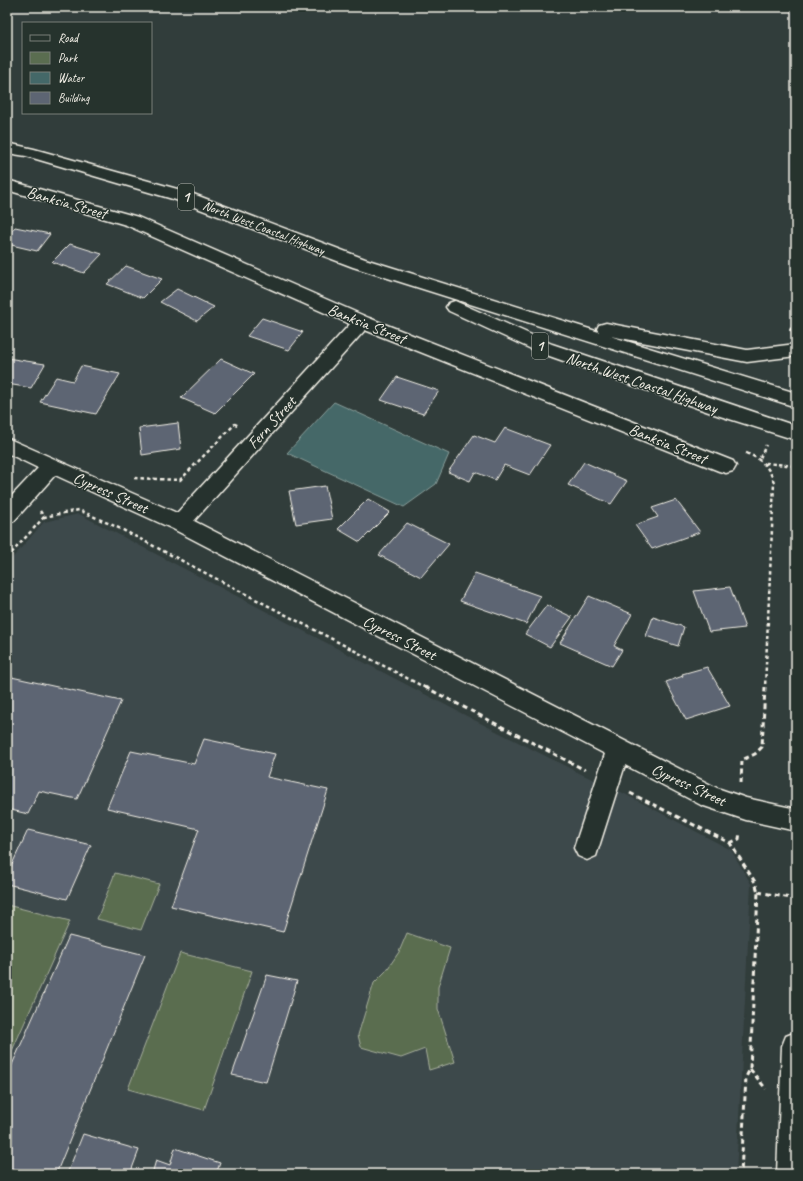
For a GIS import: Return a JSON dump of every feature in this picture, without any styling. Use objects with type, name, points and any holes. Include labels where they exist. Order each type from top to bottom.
[{"type":"main road","name":"North West Coastal Highway","points":[[7,148],[28,152],[182,196],[359,263],[796,400]]},
{"type":"main road","name":"Banksia Street","points":[[7,185],[132,221],[362,322],[726,466]]},
{"type":"main road","name":"North West Coastal Highway","points":[[359,263],[545,348],[727,411],[796,433]]},
{"type":"main road","points":[[499,308],[747,356],[796,350]]},
{"type":"main road","name":"Fern Street","points":[[180,523],[362,322]]},
{"type":"main road","name":"Cypress Street","points":[[7,445],[180,523],[710,797],[746,809],[796,820]]},
{"type":"main road","points":[[7,515],[52,466]]},
{"type":"main road","points":[[587,848],[618,750]]},
{"type":"main road","points":[[792,1174],[796,1046]]},
{"type":"path","points":[[128,477],[180,480],[235,424]]},
{"type":"path","points":[[741,788],[742,760],[755,754],[762,747],[774,491],[770,472],[760,458],[765,450]]},
{"type":"path","points":[[765,463],[796,466]]},
{"type":"path","points":[[37,507],[44,517]]},
{"type":"path","points":[[7,558],[44,517],[79,510],[121,529],[583,769]]},
{"type":"path","points":[[623,790],[730,844],[755,882],[758,892],[750,1070],[746,1077],[741,1174]]},
{"type":"path","points":[[730,844],[739,839],[740,831]]},
{"type":"path","points":[[758,892],[796,899]]},
{"type":"path","points":[[750,1070],[767,1091]]},
{"type":"shaded area","points":[[79,514],[480,723],[581,774],[621,792],[731,850],[751,884],[736,1174],[7,1174],[7,564],[44,522]]},
{"type":"green space","points":[[115,873],[159,884],[141,930],[97,919]]},
{"type":"green space","points":[[7,905],[70,921],[11,1053],[7,1052]]},
{"type":"green space","points":[[407,933],[450,948],[438,987],[438,1009],[455,1062],[429,1070],[425,1049],[401,1058],[361,1047],[358,1035],[374,983],[386,971],[399,952]]},
{"type":"green space","points":[[180,953],[252,971],[204,1110],[128,1089]]},
{"type":"water","points":[[334,402],[449,454],[436,484],[404,507],[287,453]]},
{"type":"building","points":[[15,227],[50,234],[37,251],[7,244],[7,236]]},
{"type":"building","points":[[70,244],[102,254],[84,273],[52,262]]},
{"type":"building","points":[[126,266],[162,279],[143,298],[107,284]]},
{"type":"building","points":[[177,289],[214,307],[197,321],[160,302]]},
{"type":"building","points":[[262,318],[303,332],[289,350],[247,336]]},
{"type":"building","points":[[7,358],[45,364],[31,388],[7,384]]},
{"type":"building","points":[[221,359],[254,374],[215,413],[181,398]]},
{"type":"building","points":[[81,366],[120,374],[96,414],[40,402],[56,377],[73,381]]},
{"type":"building","points":[[397,377],[439,391],[423,414],[381,400]]},
{"type":"building","points":[[178,423],[181,449],[142,455],[139,428]]},
{"type":"building","points":[[505,428],[550,445],[530,475],[504,465],[495,480],[475,472],[470,481],[448,472],[474,435],[495,443]]},
{"type":"building","points":[[584,462],[627,481],[611,504],[568,485]]},
{"type":"building","points":[[325,486],[332,519],[296,524],[289,491]]},
{"type":"building","points":[[368,499],[390,512],[360,542],[338,529]]},
{"type":"building","points":[[676,500],[700,532],[652,549],[635,525],[658,517],[652,508]]},
{"type":"building","points":[[407,523],[449,544],[421,577],[379,555]]},
{"type":"building","points":[[475,573],[540,596],[526,624],[460,601]]},
{"type":"building","points":[[730,587],[745,628],[709,632],[694,591]]},
{"type":"building","points":[[589,596],[632,614],[614,646],[622,650],[612,666],[560,643]]},
{"type":"building","points":[[547,605],[572,617],[550,647],[525,634]]},
{"type":"building","points":[[653,617],[684,627],[678,646],[646,636]]},
{"type":"building","points":[[707,667],[730,706],[686,720],[666,682],[683,676],[682,674]]},
{"type":"building","points":[[7,676],[121,701],[77,799],[39,791],[28,814],[7,809]]},
{"type":"building","points":[[204,739],[275,754],[267,777],[328,790],[283,932],[171,906],[199,829],[107,808],[131,751],[194,764]]},
{"type":"building","points":[[28,830],[91,845],[67,899],[7,884],[7,875]]},
{"type":"building","points":[[69,936],[145,955],[56,1174],[29,1174],[7,1168],[7,1076]]},
{"type":"building","points":[[267,975],[297,981],[266,1082],[232,1075]]},
{"type":"building","points":[[83,1134],[139,1150],[130,1174],[67,1174]]},
{"type":"building","points":[[175,1148],[220,1163],[216,1174],[152,1174],[156,1160],[170,1165]]}]
